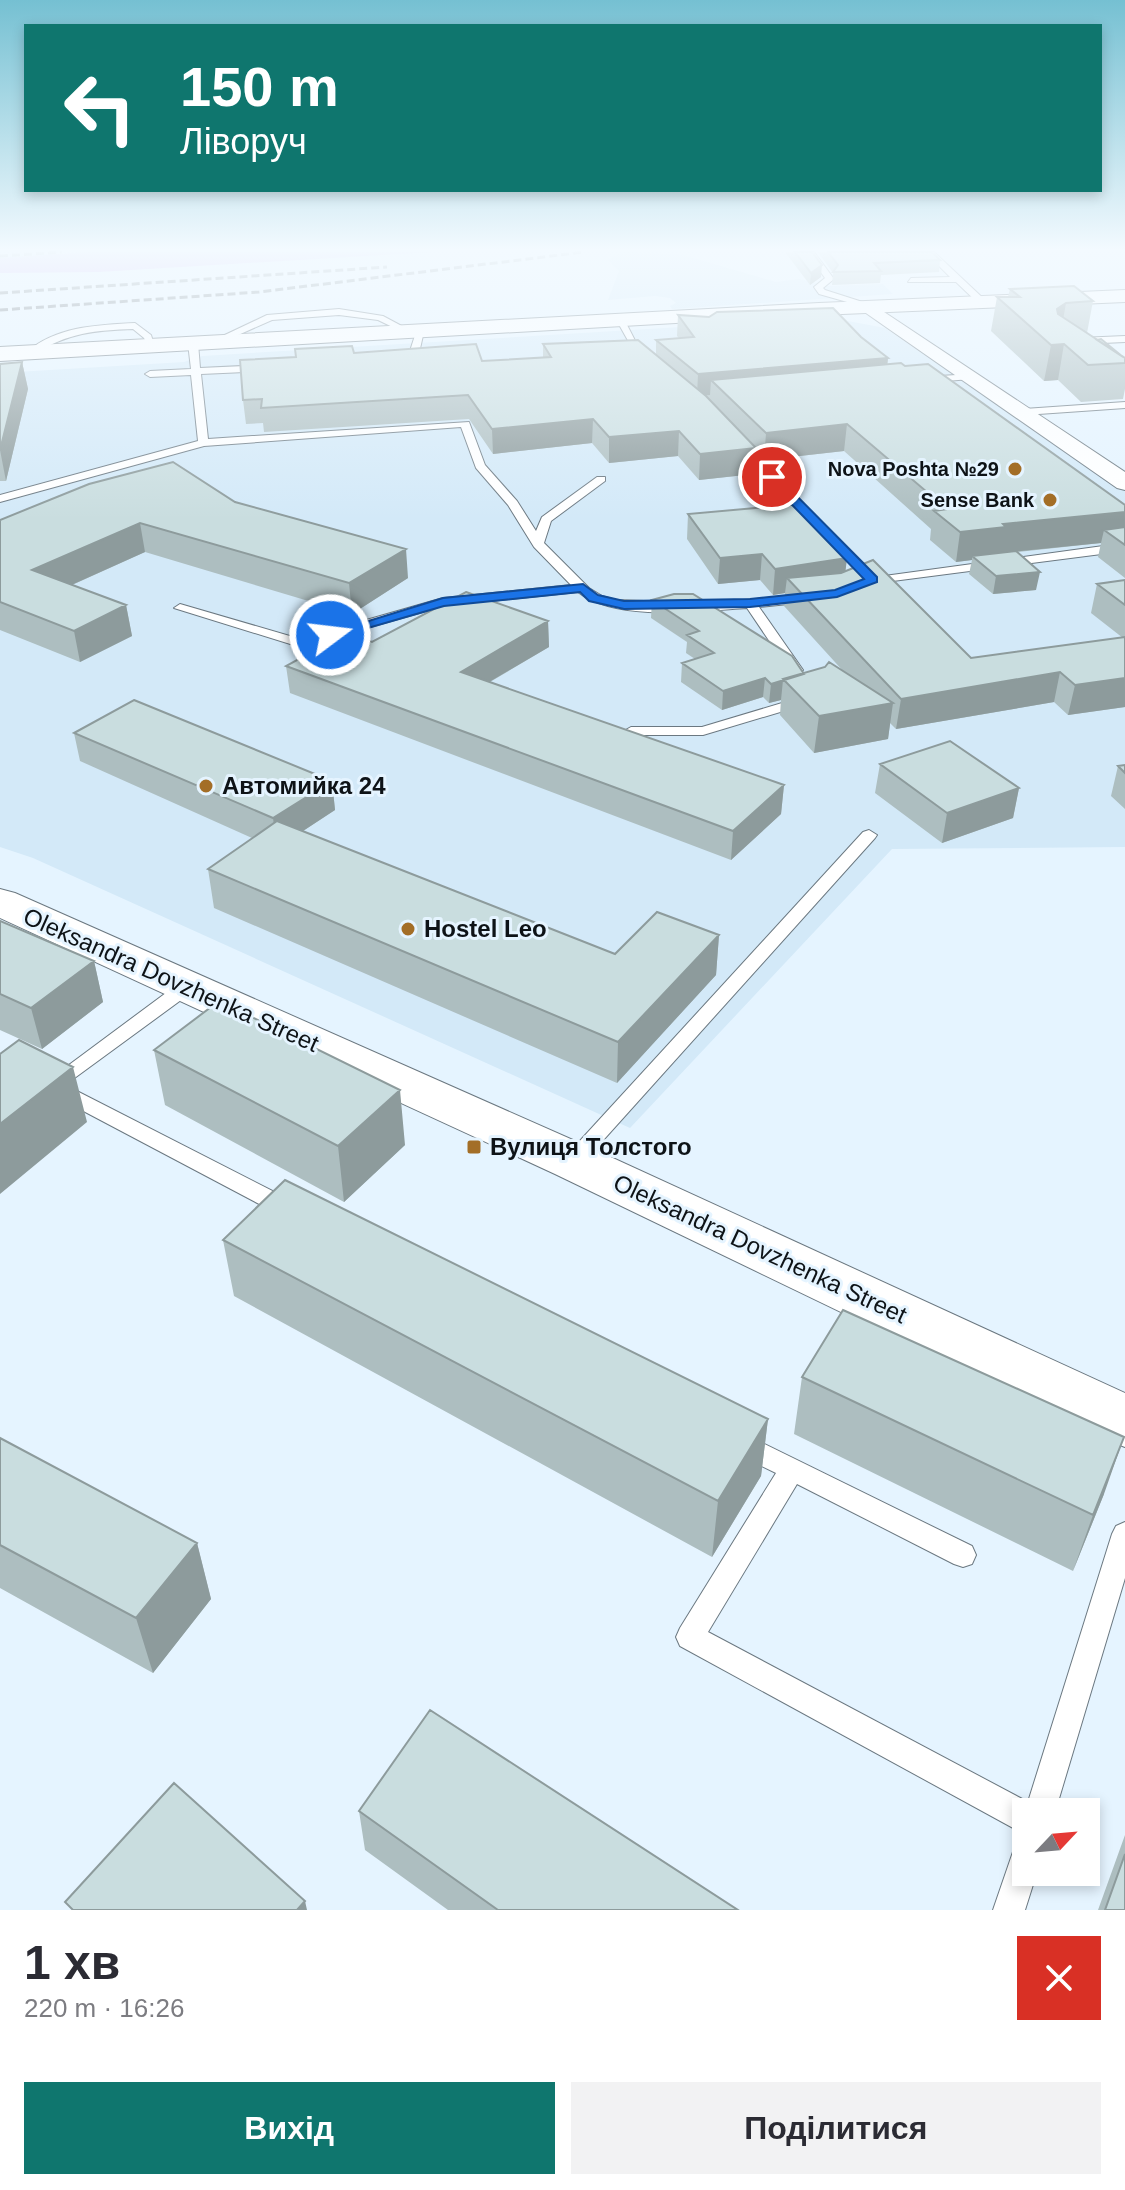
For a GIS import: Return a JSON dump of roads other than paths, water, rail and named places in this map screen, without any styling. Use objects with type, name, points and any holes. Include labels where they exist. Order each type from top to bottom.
[{"type":"main road","points":[[0,354],[237,341]]},
{"type":"main road","name":"Oleksandra Dovzhenka Street","points":[[0,902],[573,1161],[1125,1421]]},
{"type":"street","points":[[919,341],[1125,483]]},
{"type":"lane","points":[[387,361],[402,360],[414,353],[413,341]]},
{"type":"lane","points":[[631,341],[638,355],[649,364]]},
{"type":"lane","points":[[1069,342],[1085,341]]},
{"type":"lane","points":[[203,443],[195,372],[204,343]]},
{"type":"lane","points":[[150,374],[276,367]]},
{"type":"lane","points":[[914,381],[970,376]]},
{"type":"lane","points":[[1024,412],[1125,405]]},
{"type":"lane","points":[[0,499],[203,443],[465,424],[480,466],[513,503],[538,544],[594,598],[624,605],[750,603],[824,595]]},
{"type":"lane","points":[[732,438],[873,580]]},
{"type":"lane","points":[[538,544],[546,519],[601,479]]},
{"type":"lane","points":[[849,589],[873,580],[1125,547]]},
{"type":"lane","points":[[180,608],[300,643],[443,602],[583,588]]},
{"type":"lane","points":[[631,731],[703,731],[815,697],[750,603]]},
{"type":"lane","points":[[573,1161],[869,835]]},
{"type":"lane","points":[[185,988],[44,1082],[305,1218]]},
{"type":"lane","points":[[724,1435],[963,1555]]},
{"type":"lane","points":[[792,1469],[690,1637],[1012,1810]]},
{"type":"lane","points":[[1044,1798],[1125,1534]]},
{"type":"lane","points":[[1009,1910],[1017,1886]]},
{"type":"place","name":"Nova Poshta №29","points":[[1015,469]]},
{"type":"place","name":"Sense Bank","points":[[1050,500]]},
{"type":"place","name":"Автомийка 24","points":[[206,786]]},
{"type":"place","name":"Hostel Leo","points":[[408,929]]},
{"type":"place","name":"Вулиця Толстого","points":[[474,1147]]}]
